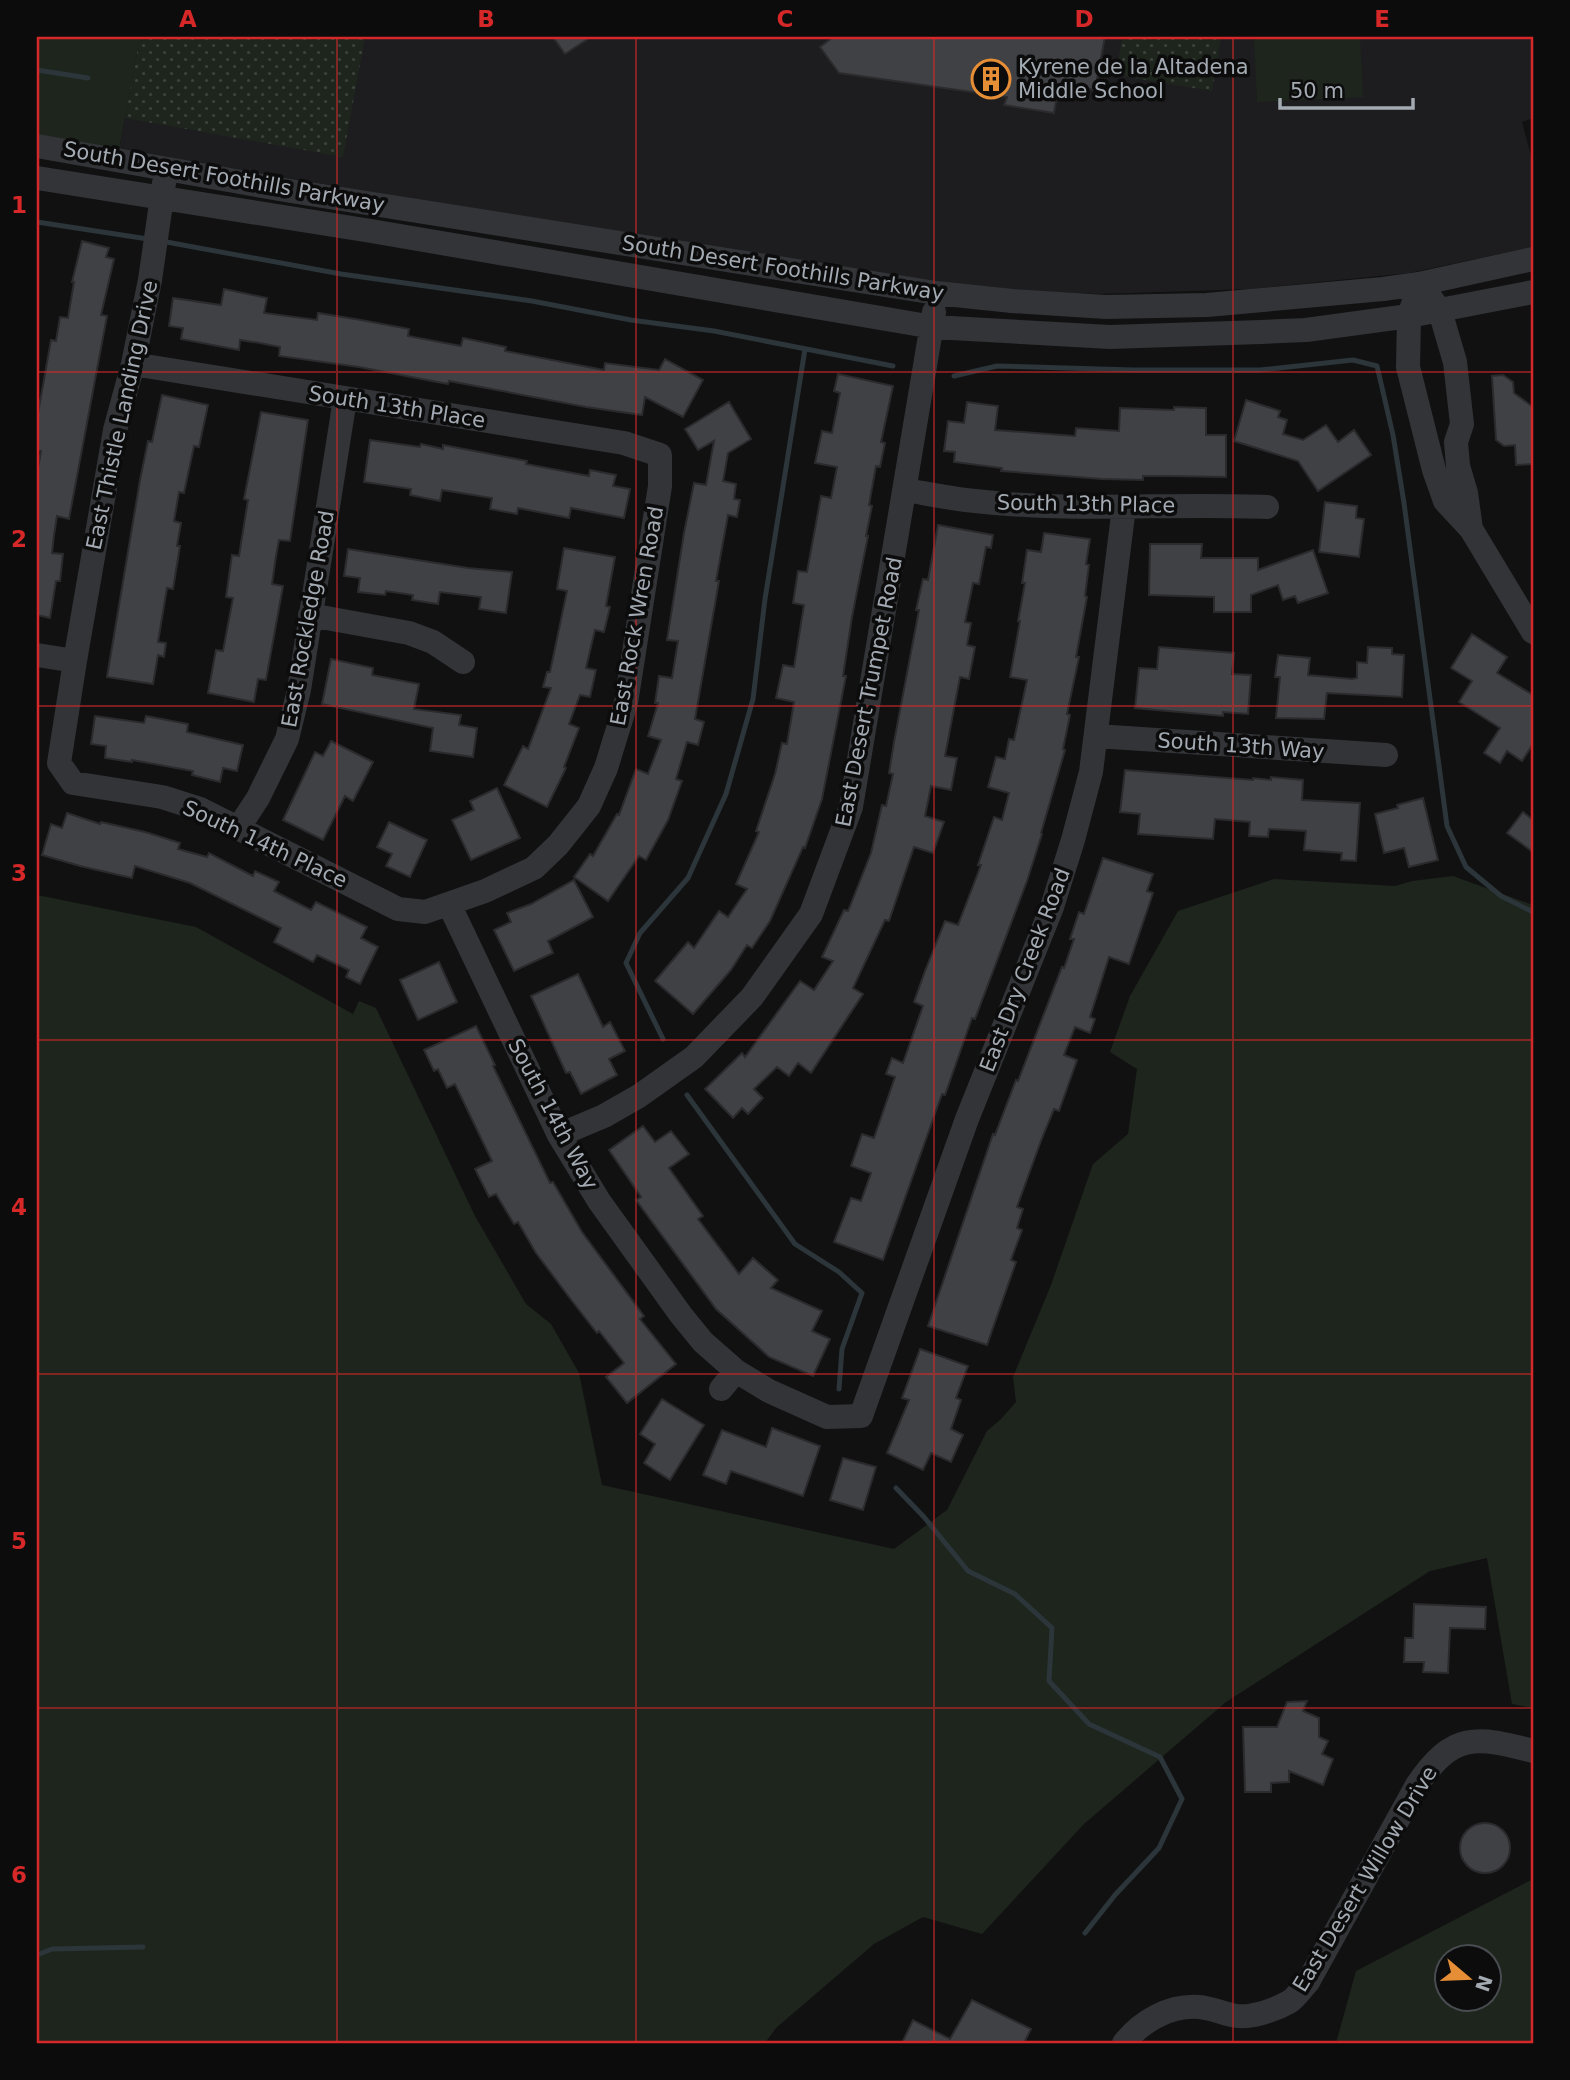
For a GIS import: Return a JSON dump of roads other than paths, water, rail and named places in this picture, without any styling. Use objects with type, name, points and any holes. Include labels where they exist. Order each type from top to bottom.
[{"type":"street","name":"South Desert Foothills Parkway","points":[[37,146],[291,191],[936,293],[1012,301],[1105,307],[1207,305],[1301,298],[1419,284],[1533,259]]},
{"type":"street","name":"East Thistle Landing Drive","points":[[75,661],[115,430],[133,364],[158,231],[166,168]]},
{"type":"street","name":"South Desert Foothills Parkway","points":[[37,178],[933,327],[1110,337],[1306,330],[1440,311],[1533,292]]},
{"type":"street","points":[[536,260],[541,229]]},
{"type":"street","points":[[1419,284],[1440,311],[1455,362],[1462,424],[1456,442],[1458,466],[1471,529]]},
{"type":"street","points":[[1419,284],[1409,316],[1408,367],[1434,470],[1445,500],[1471,529],[1533,632]]},
{"type":"street","name":"East Desert Trumpet Road","points":[[559,1135],[604,1116],[639,1097],[694,1056],[751,997],[811,914],[851,807],[933,327],[936,293]]},
{"type":"street","name":"South 13th Place","points":[[133,364],[624,443],[660,455]]},
{"type":"street","name":"East Rockledge Road","points":[[239,827],[258,798],[287,739],[299,690],[345,399]]},
{"type":"street","name":"East Rock Wren Road","points":[[449,904],[534,868],[558,845],[589,806],[606,768],[626,703],[660,486],[660,455]]},
{"type":"street","name":"South 13th Place","points":[[906,490],[976,502],[1267,508]]},
{"type":"street","name":"East Dry Creek Road","points":[[861,1416],[967,1119],[1052,907],[1091,772],[1124,507]]},
{"type":"street","points":[[310,615],[409,633],[433,642],[463,662]]},
{"type":"street","points":[[37,655],[75,661]]},
{"type":"street","name":"South 14th Place","points":[[75,661],[59,763],[73,783],[162,797],[200,809],[398,909],[425,912],[449,904]]},
{"type":"street","name":"South 13th Way","points":[[1096,736],[1386,755]]},
{"type":"street","name":"South 14th Way","points":[[449,904],[559,1135],[599,1201],[729,1380],[769,1391],[827,1417],[861,1416]]},
{"type":"street","name":"East Desert Willow Drive","points":[[1124,2043],[1135,2030],[1153,2017],[1175,2009],[1200,2007],[1239,2017],[1260,2013],[1291,2001],[1308,1982],[1432,1763],[1450,1748],[1472,1741],[1499,1742],[1533,1751]]},
{"type":"waterway","points":[[37,70],[88,78]]},
{"type":"waterway","points":[[37,222],[148,239]]},
{"type":"waterway","points":[[161,241],[341,274],[532,301],[631,320],[714,331],[893,366]]},
{"type":"waterway","points":[[663,1039],[626,963],[640,933],[688,878],[726,794],[753,699],[765,599],[805,349]]},
{"type":"waterway","points":[[954,376],[997,366],[1260,370],[1353,360],[1377,366],[1393,435],[1404,503],[1447,826],[1466,867],[1501,896],[1533,912]]},
{"type":"waterway","points":[[687,1095],[795,1244],[839,1272],[862,1293],[842,1349],[839,1389]]},
{"type":"waterway","points":[[896,1488],[924,1517],[968,1571],[1015,1594],[1052,1628],[1049,1681],[1089,1724],[1160,1757],[1182,1799],[1159,1848],[1115,1895],[1085,1933]]},
{"type":"waterway","points":[[37,1955],[52,1949],[143,1947]]},
{"type":"place","name":"Kyrene de la Altadena Middle School","points":[[991,79]]}]
